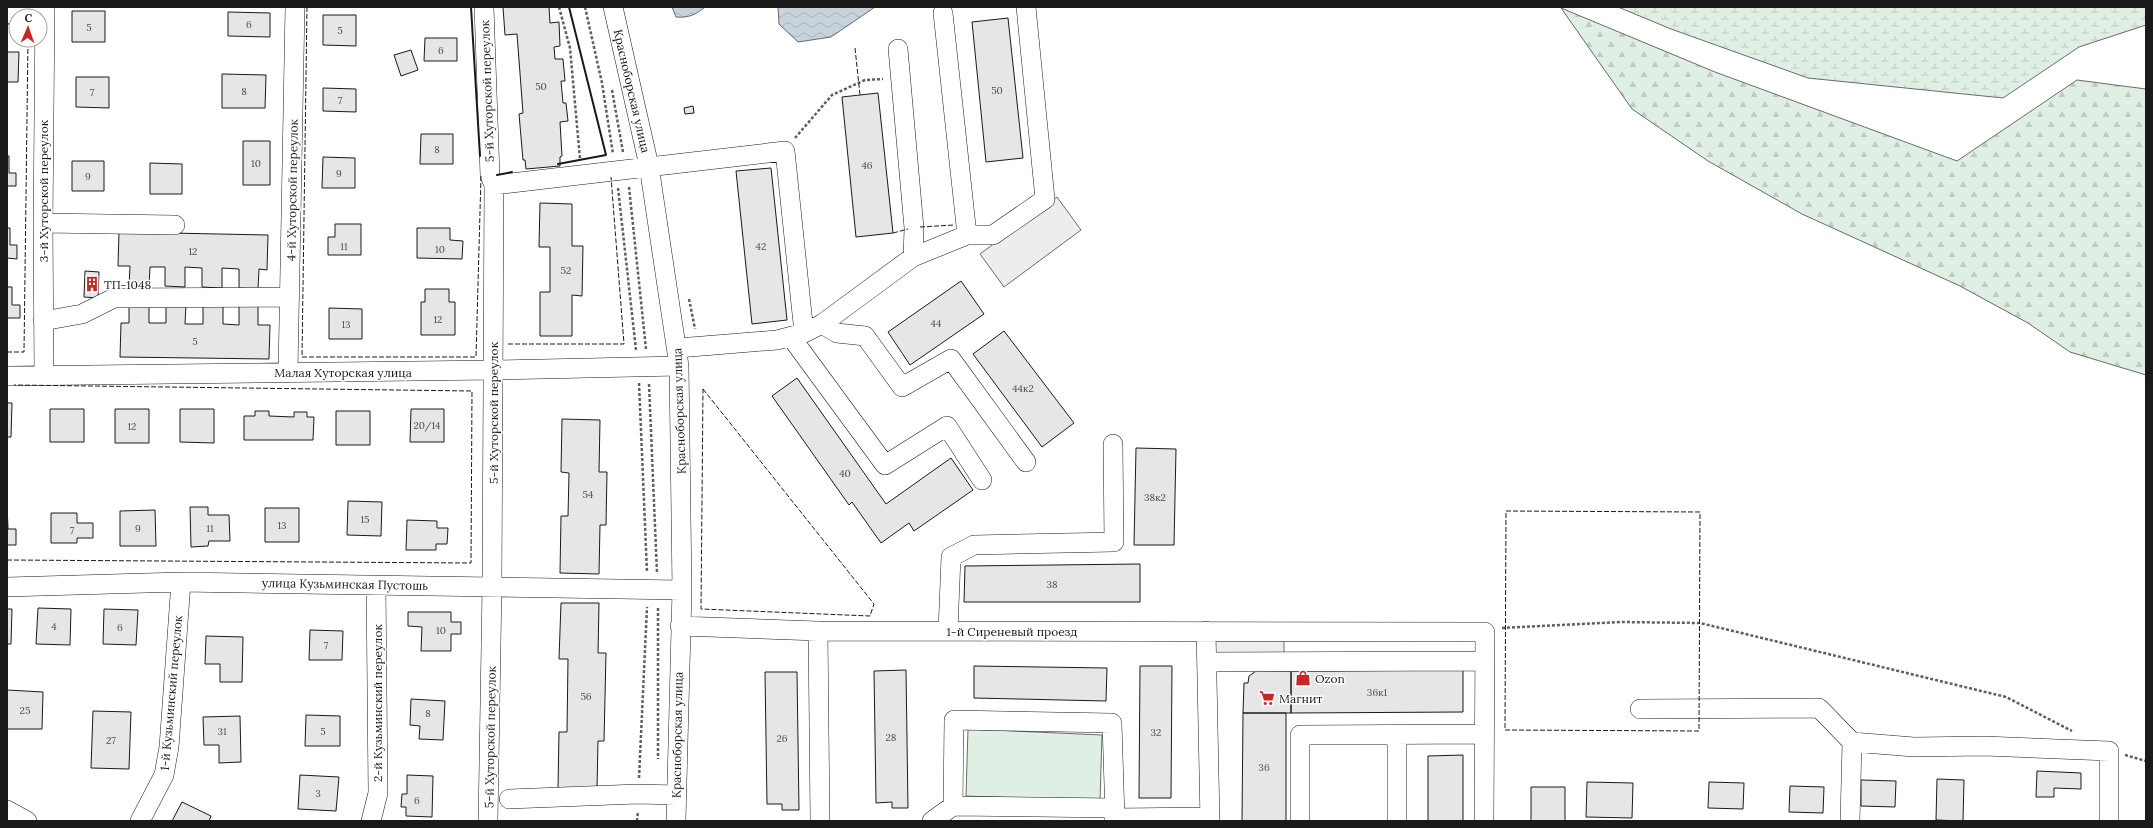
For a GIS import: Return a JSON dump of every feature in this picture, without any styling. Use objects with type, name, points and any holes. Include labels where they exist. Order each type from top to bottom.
[{"type":"street","name":"4-й Хуторской переулок","points":[[288,372],[295,7]]},
{"type":"street","name":"5-й Хуторской переулок","points":[[484,7],[492,181],[493,370],[492,586],[488,821]]},
{"type":"street","name":"Красноборская улица","points":[[613,7],[649,166],[679,357],[682,590],[676,821]]},
{"type":"street","points":[[943,13],[967,235],[993,235],[1045,199],[1026,7]]},
{"type":"street","name":"3-й Хуторской переулок","points":[[44,376],[43,223],[45,48]]},
{"type":"street","points":[[898,49],[914,228],[913,257]]},
{"type":"street","points":[[492,181],[621,169],[785,151],[797,335],[886,465],[947,426],[982,480]]},
{"type":"street","points":[[43,223],[175,225]]},
{"type":"street","name":"Малая Хуторская улица","points":[[7,376],[493,370],[643,366],[679,357],[777,340],[797,335],[822,324],[913,257],[967,235]]},
{"type":"street","points":[[43,321],[82,314],[114,298],[290,297]]},
{"type":"street","points":[[822,324],[837,333],[865,336],[902,387],[951,359],[1026,462]]},
{"type":"street","points":[[948,631],[951,557],[974,545],[1114,542],[1113,444]]},
{"type":"street","name":"улица Кузьминская Пустошь","points":[[7,587],[181,582],[682,590]]},
{"type":"street","name":"1-й Кузьминский переулок","points":[[140,821],[164,775],[167,761],[181,582]]},
{"type":"street","name":"2-й Кузьминский переулок","points":[[371,821],[378,793],[376,585]]},
{"type":"street","name":"1-й Сиреневый проезд","points":[[680,626],[818,631],[1485,632]]},
{"type":"street","points":[[818,631],[820,821]]},
{"type":"street","points":[[953,806],[954,720],[1112,723],[1115,818],[1210,819],[1206,631]]},
{"type":"street","points":[[1484,821],[1485,632]]},
{"type":"street","points":[[1207,662],[1485,661]]},
{"type":"street","points":[[1640,709],[1819,708],[1852,742],[1914,747],[1984,746],[2109,751],[2109,821]]},
{"type":"street","points":[[1300,821],[1300,735],[1484,734]]},
{"type":"street","points":[[1397,735],[1397,821]]},
{"type":"street","points":[[1850,821],[1852,742]]},
{"type":"street","points":[[509,799],[638,794],[676,795]]},
{"type":"street","points":[[932,821],[953,806],[1114,814]]},
{"type":"street","points":[[7,810],[27,821]]},
{"type":"path","points":[[559,7],[570,48],[581,166]]},
{"type":"path","points":[[585,7],[621,169],[643,366],[653,590],[637,821]]},
{"type":"path","points":[[785,151],[832,95],[865,80],[886,79]]},
{"type":"path","points":[[612,88],[643,366],[653,590],[658,764]]},
{"type":"path","points":[[1485,632],[1506,627],[1589,623],[1700,623],[2006,697],[2075,733]]},
{"type":"path","points":[[2109,751],[2146,761]]},
{"type":"green space","points":[[1618,7],[2146,7],[2146,25],[2079,47],[2003,98],[1808,78],[1671,29]]},
{"type":"green space","points":[[1561,8],[1715,72],[1957,161],[2077,80],[2146,89],[2146,375],[2070,352],[2028,323],[1960,286],[1802,214],[1708,161],[1632,109]]},
{"type":"green space","points":[[968,729],[1102,735],[1100,801],[966,796]]},
{"type":"shaded area","points":[[1057,197],[1081,230],[1004,287],[980,254]]},
{"type":"shaded area","points":[[1206,631],[1284,631],[1284,662],[1207,662]]},
{"type":"water","points":[[672,7],[705,7],[692,15],[676,17]]},
{"type":"water","points":[[778,7],[875,7],[831,37],[798,42],[779,24]]},
{"type":"building","points":[[503,7],[549,7],[550,23],[559,22],[560,46],[554,47],[555,59],[563,59],[565,81],[561,81],[563,103],[566,103],[568,121],[560,122],[562,156],[560,157],[560,166],[526,169],[525,160],[523,160],[519,114],[523,113],[517,34],[505,35]]},
{"type":"building","points":[[72,11],[105,11],[105,42],[72,42]]},
{"type":"building","points":[[228,12],[270,13],[270,37],[228,36]]},
{"type":"building","points":[[323,15],[356,15],[356,46],[323,45]]},
{"type":"building","points":[[1008,18],[1023,158],[986,162],[972,22]]},
{"type":"building","points":[[425,38],[457,38],[457,61],[424,61]]},
{"type":"building","points":[[411,50],[418,70],[401,76],[394,55]]},
{"type":"building","points":[[7,52],[19,52],[18,82],[7,82]]},
{"type":"building","points":[[222,74],[266,75],[265,108],[222,108]]},
{"type":"building","points":[[76,77],[109,77],[109,108],[76,107]]},
{"type":"building","points":[[323,88],[356,89],[356,112],[323,111]]},
{"type":"building","points":[[878,93],[893,233],[856,237],[842,97]]},
{"type":"building","points":[[693,106],[694,113],[685,114],[684,108]]},
{"type":"building","points":[[421,134],[453,134],[453,164],[420,164]]},
{"type":"building","points":[[243,141],[270,141],[270,185],[243,185]]},
{"type":"building","points":[[7,156],[9,156],[9,173],[16,173],[16,186],[7,186]]},
{"type":"building","points":[[323,157],[355,158],[355,188],[322,188]]},
{"type":"building","points":[[72,161],[104,161],[104,191],[72,191]]},
{"type":"building","points":[[150,163],[182,164],[182,194],[150,194]]},
{"type":"building","points":[[771,168],[787,320],[752,324],[736,171]]},
{"type":"building","points":[[540,203],[572,204],[572,246],[583,246],[582,296],[572,295],[572,336],[540,336],[540,292],[550,292],[550,247],[539,247]]},
{"type":"building","points":[[335,224],[361,224],[361,255],[328,255],[328,237],[335,237]]},
{"type":"building","points":[[7,228],[10,228],[10,245],[17,245],[17,259],[7,258]]},
{"type":"building","points":[[417,228],[450,228],[450,240],[463,241],[462,259],[417,258]]},
{"type":"building","points":[[119,232],[268,235],[267,270],[259,269],[258,289],[239,288],[239,269],[222,268],[222,288],[202,287],[202,268],[185,267],[185,287],[165,286],[165,267],[150,267],[149,286],[129,286],[130,266],[118,266]]},
{"type":"building","name":"ТП-1048","points":[[85,271],[99,272],[98,298],[84,297]]},
{"type":"building","points":[[961,281],[984,314],[910,365],[888,332]]},
{"type":"building","points":[[7,287],[12,287],[12,305],[20,305],[20,318],[7,318]]},
{"type":"building","points":[[425,289],[449,289],[449,302],[455,302],[455,335],[421,335],[421,302],[425,302]]},
{"type":"building","points":[[129,303],[149,304],[149,323],[166,323],[166,304],[186,304],[185,324],[203,324],[203,305],[223,305],[223,324],[239,325],[239,305],[258,305],[258,325],[270,325],[269,359],[120,357],[121,323],[129,323]]},
{"type":"building","points":[[329,308],[362,309],[362,339],[329,339]]},
{"type":"building","points":[[1004,331],[1074,423],[1042,447],[973,354]]},
{"type":"building","points":[[797,378],[886,504],[951,458],[973,490],[914,531],[909,523],[881,543],[852,502],[849,505],[772,396]]},
{"type":"building","points":[[7,403],[12,403],[11,437],[7,437]]},
{"type":"building","points":[[50,409],[84,409],[84,442],[50,442]]},
{"type":"building","points":[[115,409],[149,409],[149,443],[115,443]]},
{"type":"building","points":[[180,409],[214,409],[214,443],[180,442]]},
{"type":"building","points":[[411,409],[444,409],[444,442],[410,442]]},
{"type":"building","points":[[255,411],[269,411],[269,416],[294,417],[294,412],[307,412],[307,417],[314,417],[313,440],[244,440],[244,416],[255,416]]},
{"type":"building","points":[[336,411],[370,411],[370,445],[336,445]]},
{"type":"building","points":[[562,419],[600,420],[599,472],[607,472],[606,525],[600,525],[599,574],[560,573],[561,516],[568,516],[569,473],[561,472]]},
{"type":"building","points":[[1136,448],[1176,449],[1174,545],[1134,545]]},
{"type":"building","points":[[348,501],[382,502],[381,536],[347,535]]},
{"type":"building","points":[[7,504],[8,529],[16,529],[16,545],[7,545]]},
{"type":"building","points":[[190,507],[208,507],[208,515],[229,515],[230,541],[209,541],[208,546],[191,547]]},
{"type":"building","points":[[265,508],[299,508],[299,542],[265,542]]},
{"type":"building","points":[[155,510],[156,546],[120,546],[120,511]]},
{"type":"building","points":[[51,513],[77,513],[77,523],[93,523],[93,538],[77,538],[77,543],[51,543]]},
{"type":"building","points":[[407,520],[437,521],[437,528],[448,528],[447,544],[436,544],[436,550],[406,550]]},
{"type":"building","points":[[1140,564],[1140,602],[964,602],[965,566]]},
{"type":"building","points":[[561,603],[599,603],[598,653],[606,653],[604,741],[598,741],[597,790],[558,789],[559,732],[567,732],[568,659],[559,659]]},
{"type":"building","points":[[38,608],[71,609],[70,645],[36,644]]},
{"type":"building","points":[[7,609],[12,609],[11,644],[7,644]]},
{"type":"building","points":[[104,609],[138,610],[136,645],[103,644]]},
{"type":"building","points":[[408,612],[451,612],[451,622],[461,622],[461,634],[451,634],[451,651],[421,651],[422,627],[408,626]]},
{"type":"building","points":[[310,630],[343,631],[342,660],[309,660]]},
{"type":"building","points":[[206,636],[243,637],[242,682],[220,682],[220,664],[205,664]]},
{"type":"building","points":[[974,666],[1107,668],[1106,701],[974,698]]},
{"type":"building","points":[[1140,666],[1172,666],[1171,798],[1139,798]]},
{"type":"building","points":[[906,670],[908,808],[892,808],[892,802],[876,803],[874,671]]},
{"type":"building","points":[[1463,670],[1463,712],[1291,713],[1291,671]]},
{"type":"building","name":"Магнит","points":[[1256,671],[1291,671],[1291,713],[1243,713],[1244,683],[1248,683],[1249,676]]},
{"type":"building","points":[[765,672],[797,672],[799,810],[782,810],[782,804],[767,804]]},
{"type":"building","points":[[7,690],[43,692],[42,729],[7,729]]},
{"type":"building","points":[[411,699],[445,701],[443,740],[419,739],[420,726],[410,725]]},
{"type":"building","points":[[93,711],[131,712],[129,769],[91,768]]},
{"type":"building","points":[[1243,713],[1286,713],[1286,821],[1242,821]]},
{"type":"building","points":[[306,715],[340,716],[340,746],[305,746]]},
{"type":"building","points":[[240,716],[241,762],[219,763],[219,745],[204,745],[203,717]]},
{"type":"building","points":[[1463,755],[1463,821],[1428,821],[1428,756]]},
{"type":"building","points":[[2037,771],[2081,773],[2081,789],[2054,788],[2054,797],[2036,797]]},
{"type":"building","points":[[300,775],[339,777],[336,811],[298,809]]},
{"type":"building","points":[[407,775],[433,776],[432,817],[406,816],[406,807],[401,807],[402,794],[407,794]]},
{"type":"building","points":[[1937,779],[1964,780],[1963,821],[1936,820]]},
{"type":"building","points":[[1861,780],[1896,781],[1895,807],[1861,806]]},
{"type":"building","points":[[1587,782],[1633,783],[1632,818],[1586,817]]},
{"type":"building","points":[[1709,782],[1744,783],[1743,809],[1708,808]]},
{"type":"building","points":[[1790,786],[1824,787],[1823,813],[1789,812]]},
{"type":"building","points":[[1531,787],[1565,787],[1565,821],[1531,821]]},
{"type":"building","points":[[182,802],[211,816],[209,821],[172,821]]},
{"type":"fence","points":[[307,7],[302,357],[476,357],[481,176]]},
{"type":"fence","points":[[7,352],[24,352],[28,48]]},
{"type":"fence","points":[[855,48],[860,95]]},
{"type":"fence","points":[[508,344],[624,344],[611,177]]},
{"type":"fence","points":[[920,227],[954,225]]},
{"type":"fence","points":[[893,233],[908,229]]},
{"type":"fence","points":[[7,560],[471,563],[472,391],[14,385]]},
{"type":"fence","points":[[703,389],[874,604],[870,616],[701,609],[703,389]]},
{"type":"fence","points":[[1506,511],[1700,512],[1699,731],[1505,730],[1506,511]]},
{"type":"wall","points":[[471,7],[480,156]]},
{"type":"wall","points":[[558,164],[606,155],[569,7]]},
{"type":"wall","points":[[497,175],[512,172]]},
{"type":"place","name":"ТП-1048","points":[[92,284]]},
{"type":"place","name":"Ozon","points":[[1303,678]]},
{"type":"place","name":"Магнит","points":[[1267,698]]}]
